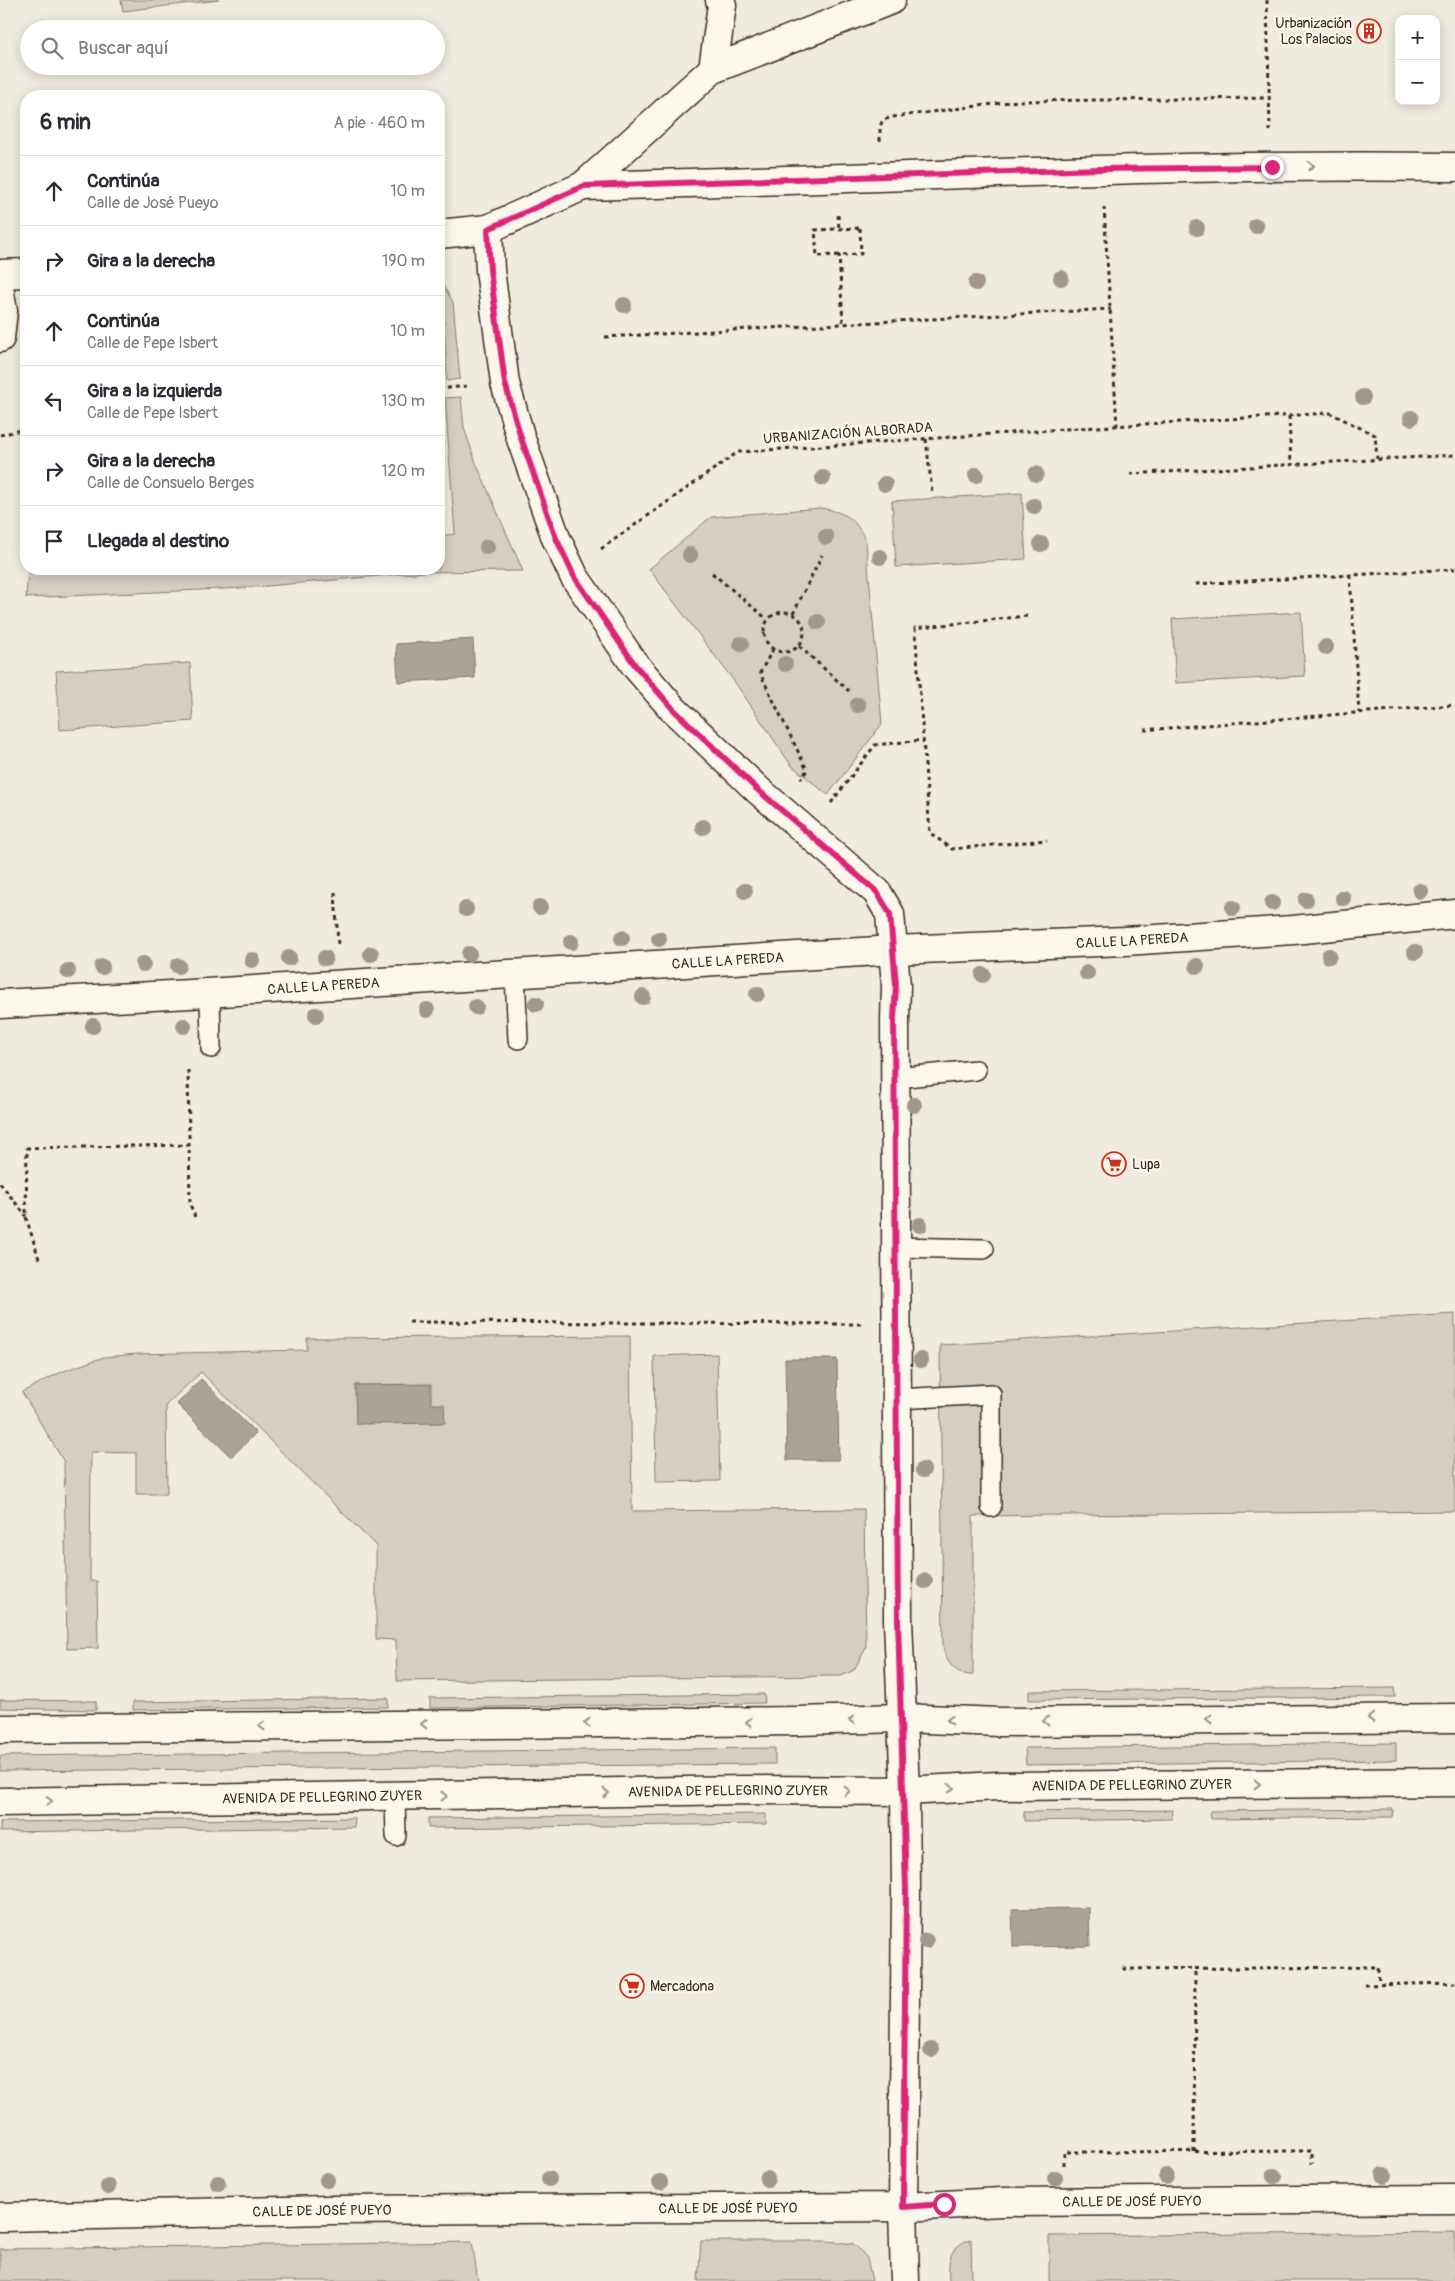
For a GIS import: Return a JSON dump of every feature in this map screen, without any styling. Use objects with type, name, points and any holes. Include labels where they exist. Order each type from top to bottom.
[{"type":"street","points":[[713,69],[722,5],[720,0]]},
{"type":"street","points":[[445,233],[488,229],[584,186],[713,69],[890,0]]},
{"type":"street","points":[[584,186],[1101,169],[1318,166],[1455,167]]},
{"type":"street","points":[[488,229],[490,270],[505,383],[524,448],[556,538],[574,576],[635,665],[673,709],[758,790],[877,892],[890,914],[896,985],[898,1620],[906,1889],[903,2207],[905,2281]]},
{"type":"street","points":[[0,274],[20,272]]},
{"type":"street","points":[[0,293],[3,311],[0,338]]},
{"type":"street","name":"CALLE LA PEREDA","points":[[4,1008],[210,992],[894,950],[1125,941],[1293,930],[1455,914]]},
{"type":"street","points":[[0,1729],[788,1721],[901,1718],[999,1722],[1455,1718]]},
{"type":"street","name":"AVENIDA DE PELLEGRINO ZUYER","points":[[0,1802],[745,1790],[904,1791],[998,1786],[1455,1782]]},
{"type":"street","name":"CALLE DE JOSÉ PUEYO","points":[[0,2217],[339,2210],[903,2207],[1002,2202],[1455,2199]]},
{"type":"lane","points":[[515,973],[518,1039]]},
{"type":"lane","points":[[210,992],[211,1048]]},
{"type":"lane","points":[[895,1078],[976,1070]]},
{"type":"lane","points":[[896,1247],[984,1249]]},
{"type":"lane","points":[[897,1399],[991,1394],[991,1507]]},
{"type":"lane","points":[[395,1797],[396,1836]]},
{"type":"path","points":[[1266,0],[1270,130]]},
{"type":"path","points":[[880,135],[880,126],[883,120],[892,117],[1018,101],[1269,98]]},
{"type":"path","points":[[1104,213],[1117,426]]},
{"type":"path","points":[[838,218],[839,229]]},
{"type":"path","points":[[860,228],[861,254],[839,254],[817,256],[816,230],[860,228]]},
{"type":"path","points":[[839,254],[843,324]]},
{"type":"path","points":[[605,337],[1111,309]]},
{"type":"path","points":[[445,388],[455,387]]},
{"type":"path","name":"URBANIZACIÓN ALBORADA","points":[[604,546],[738,452],[1330,413],[1376,435],[1377,460]]},
{"type":"path","points":[[1289,416],[1291,464]]},
{"type":"path","points":[[0,434],[20,430]]},
{"type":"path","points":[[926,439],[932,491]]},
{"type":"path","points":[[1130,474],[1455,455]]},
{"type":"path","points":[[793,614],[822,555]]},
{"type":"path","points":[[1196,584],[1455,569]]},
{"type":"path","points":[[712,572],[767,619]]},
{"type":"path","points":[[1350,575],[1359,712]]},
{"type":"path","points":[[788,611],[793,614],[798,617],[803,625],[804,636],[799,646],[790,651],[779,652],[770,647],[764,638],[763,627],[767,619],[778,612],[788,611]]},
{"type":"path","points":[[1027,616],[915,628],[930,833],[952,849],[1047,840]]},
{"type":"path","points":[[799,646],[849,691]]},
{"type":"path","points":[[774,649],[760,673],[807,770],[804,775]]},
{"type":"path","points":[[1144,730],[1455,705]]},
{"type":"path","points":[[833,800],[875,745],[923,740]]},
{"type":"path","points":[[335,892],[338,945]]},
{"type":"path","points":[[188,1066],[190,1204],[195,1217]]},
{"type":"path","points":[[39,1259],[26,1217],[27,1148],[190,1145]]},
{"type":"path","points":[[0,1183],[26,1217]]},
{"type":"path","points":[[409,1322],[860,1324]]},
{"type":"path","points":[[1123,1969],[1195,1970],[1378,1967],[1379,1984]]},
{"type":"path","points":[[1194,2152],[1195,1970]]},
{"type":"path","points":[[1364,1985],[1455,1983]]},
{"type":"path","points":[[1064,2159],[1064,2152],[1312,2151],[1312,2160]]},
{"type":"shaded area","points":[[121,0],[219,0],[123,11]]},
{"type":"shaded area","points":[[445,289],[453,302],[460,379],[447,381]]},
{"type":"shaded area","points":[[461,397],[464,428],[476,463],[523,571],[445,572],[445,535],[455,534],[445,398]]},
{"type":"shaded area","points":[[1022,493],[1026,559],[896,567],[892,501]]},
{"type":"shaded area","points":[[821,508],[843,514],[849,518],[858,527],[866,542],[882,724],[828,795],[791,765],[734,681],[649,569],[711,517]]},
{"type":"shaded area","points":[[28,575],[390,575],[244,588],[26,598]]},
{"type":"shaded area","points":[[1301,612],[1305,676],[1176,683],[1172,619]]},
{"type":"shaded area","points":[[473,639],[475,678],[398,682],[396,644]]},
{"type":"shaded area","points":[[190,663],[193,721],[60,730],[56,671]]},
{"type":"shaded area","points":[[1455,1314],[1455,1511],[973,1516],[973,1675],[961,1673],[948,1662],[943,1645],[940,1345]]},
{"type":"shaded area","points":[[630,1336],[632,1511],[864,1509],[866,1648],[854,1670],[841,1676],[397,1681],[396,1640],[376,1639],[376,1546],[201,1372],[166,1405],[167,1494],[136,1494],[136,1453],[91,1452],[90,1581],[97,1581],[98,1648],[67,1649],[64,1462],[22,1392],[61,1372],[104,1357],[137,1354],[307,1350],[307,1338]]},
{"type":"shaded area","points":[[717,1354],[720,1481],[656,1482],[654,1356]]},
{"type":"shaded area","points":[[785,1359],[837,1359],[839,1460],[787,1460]]},
{"type":"shaded area","points":[[201,1379],[256,1433],[231,1457],[177,1404]]},
{"type":"shaded area","points":[[431,1384],[431,1404],[444,1404],[445,1423],[356,1424],[355,1385]]},
{"type":"shaded area","points":[[1394,1688],[1395,1697],[1029,1700],[1029,1691]]},
{"type":"shaded area","points":[[764,1694],[765,1703],[430,1708],[430,1698]]},
{"type":"shaded area","points":[[388,1698],[388,1707],[133,1710],[133,1702]]},
{"type":"shaded area","points":[[0,1700],[96,1701],[96,1710],[0,1708]]},
{"type":"shaded area","points":[[1396,1743],[1396,1760],[1026,1765],[1025,1748]]},
{"type":"shaded area","points":[[775,1748],[775,1764],[0,1771],[0,1756]]},
{"type":"shaded area","points":[[1393,1809],[1392,1817],[1211,1819],[1210,1811]]},
{"type":"shaded area","points":[[1173,1810],[1172,1819],[1024,1821],[1024,1812]]},
{"type":"shaded area","points":[[766,1814],[766,1824],[428,1828],[428,1818]]},
{"type":"shaded area","points":[[355,1818],[354,1827],[0,1832],[0,1822]]},
{"type":"shaded area","points":[[1089,1908],[1090,1946],[1013,1947],[1012,1909]]},
{"type":"shaded area","points":[[1455,2232],[1455,2281],[1049,2281],[1049,2236]]},
{"type":"shaded area","points":[[971,2239],[972,2281],[949,2281],[951,2255],[958,2246]]},
{"type":"shaded area","points":[[701,2241],[827,2241],[854,2244],[867,2258],[872,2281],[698,2281]]},
{"type":"shaded area","points":[[472,2242],[478,2281],[0,2281],[0,2249]]},
{"type":"place","name":"Urbanización Los Palacios","points":[[1369,31]]},
{"type":"place","name":"Lupa","points":[[1114,1164]]},
{"type":"place","name":"Mercadona","points":[[632,1986]]},
{"type":"route","points":[[944,2204],[903,2207],[906,1889],[898,1620],[894,1019],[896,985],[890,914],[877,892],[810,832],[758,790],[673,709],[635,665],[574,576],[556,538],[521,438],[505,383],[490,270],[488,229],[584,186],[882,178],[1101,169],[1272,167]]}]
